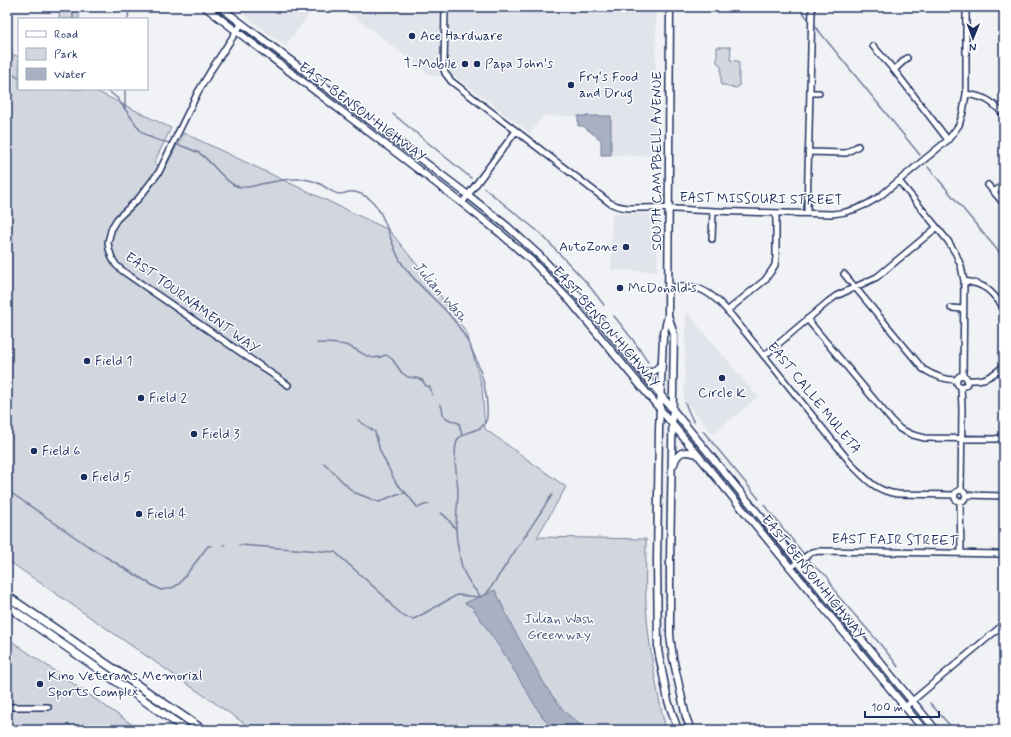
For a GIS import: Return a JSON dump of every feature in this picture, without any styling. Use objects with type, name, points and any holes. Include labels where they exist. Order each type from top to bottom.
[{"type":"highway","points":[[7,596],[203,730]]},
{"type":"highway","points":[[7,606],[187,730]]},
{"type":"main road","name":"EAST BENSON HIGHWAY","points":[[205,7],[462,203],[506,238],[552,281],[660,409],[924,730]]},
{"type":"main road","name":"EAST BENSON HIGHWAY","points":[[220,7],[468,195],[518,235],[555,271],[586,304],[936,730]]},
{"type":"main road","name":"SOUTH CAMPBELL AVENUE","points":[[670,7],[668,316],[663,337],[657,561],[658,650],[668,701],[678,730]]},
{"type":"main road","points":[[331,103],[337,96]]},
{"type":"main road","name":"SOUTH CAMPBELL AVENUE","points":[[668,316],[674,335],[670,635],[673,658],[686,717],[691,730]]},
{"type":"main road","points":[[642,372],[652,372],[662,364]]},
{"type":"main road","points":[[672,471],[677,456],[680,453],[689,452],[697,454]]},
{"type":"street","name":"EAST MISSOURI STREET","points":[[445,7],[444,64],[445,73],[448,77],[454,84],[614,205],[626,208],[655,208],[682,211],[776,213],[839,213],[855,210],[875,200],[948,140],[959,124],[964,112],[966,94],[966,7]]},
{"type":"street","points":[[807,213],[812,7]]},
{"type":"street","name":"EAST TOURNAMENT WAY","points":[[242,23],[198,92],[159,172],[139,198],[117,219],[112,226],[108,242],[112,258],[116,265],[124,272],[288,385]]},
{"type":"street","points":[[873,46],[894,70],[948,140]]},
{"type":"street","points":[[894,70],[907,58]]},
{"type":"street","points":[[810,93],[819,93]]},
{"type":"street","points":[[966,94],[982,97],[990,101],[1004,115]]},
{"type":"street","points":[[462,203],[516,131]]},
{"type":"street","points":[[808,152],[846,152],[858,146]]},
{"type":"street","points":[[899,181],[948,241],[961,266],[964,281],[963,375],[966,376],[967,380]]},
{"type":"street","points":[[994,192],[1004,184]]},
{"type":"street","points":[[988,185],[1004,204]]},
{"type":"street","points":[[712,239],[713,211]]},
{"type":"street","points":[[727,311],[765,280],[772,270],[776,257],[776,213]]},
{"type":"street","points":[[764,356],[829,300],[877,277],[936,228]]},
{"type":"street","points":[[844,274],[923,369],[939,378],[949,380],[957,380],[958,377],[963,375]]},
{"type":"street","points":[[964,281],[974,282],[983,286],[991,292],[1004,308]]},
{"type":"street","name":"EAST CALLE MULETA","points":[[668,287],[696,288],[710,294],[727,311],[853,466],[871,484],[880,489],[898,494],[955,495]]},
{"type":"street","points":[[951,308],[963,309]]},
{"type":"street","points":[[807,319],[900,429],[913,435],[925,438],[995,439],[1004,437]]},
{"type":"street","points":[[967,380],[989,377],[1004,366]]},
{"type":"street","points":[[957,380],[958,384],[961,386],[961,490],[966,495],[1004,496]]},
{"type":"street","points":[[961,386],[966,384],[967,380]]},
{"type":"street","points":[[960,501],[956,499],[955,495],[961,490]]},
{"type":"street","points":[[960,501],[964,500],[966,495]]},
{"type":"street","points":[[960,501],[961,553]]},
{"type":"street","name":"EAST FAIR STREET","points":[[790,568],[812,552],[820,550],[1004,554]]},
{"type":"street","points":[[904,707],[1004,624]]},
{"type":"street","points":[[7,707],[48,707]]},
{"type":"shaded area","points":[[234,7],[315,7],[285,46]]},
{"type":"shaded area","points":[[342,7],[656,7],[655,156],[611,155],[611,117],[544,116],[530,133],[456,77],[431,76]]},
{"type":"shaded area","points":[[612,213],[656,214],[659,216],[657,271],[611,270]]},
{"type":"shaded area","points":[[686,311],[758,397],[713,434],[684,400]]},
{"type":"green space","points":[[60,7],[79,7],[79,18],[59,18]]},
{"type":"green space","points":[[717,47],[731,47],[730,60],[738,61],[739,63],[739,86],[737,88],[721,85],[721,67],[717,62]]},
{"type":"green space","name":"Julian Wash Greenway","points":[[7,52],[18,57],[18,90],[94,90],[171,128],[154,163],[164,170],[184,133],[389,230],[430,281],[467,333],[482,387],[485,429],[566,487],[537,537],[646,539],[647,622],[653,668],[666,730],[254,730],[7,560]]},
{"type":"green space","name":"Kino Veterans Memorial Sports Complex","points":[[7,638],[140,730],[7,730]]},
{"type":"water","points":[[578,116],[611,116],[611,155],[601,155],[601,140],[583,126],[578,126]]},
{"type":"water","points":[[495,590],[513,628],[548,690],[564,711],[586,730],[554,730],[541,715],[506,657],[473,608],[465,603]]},
{"type":"waterway","points":[[73,7],[73,18]]},
{"type":"waterway","points":[[128,18],[129,7]]},
{"type":"waterway","points":[[798,7],[810,21]]},
{"type":"waterway","points":[[814,25],[920,155]]},
{"type":"waterway","name":"Julian Wash","points":[[7,71],[18,77]]},
{"type":"waterway","name":"Julian Wash","points":[[107,90],[117,98],[140,130],[148,136],[156,140],[181,146],[199,153],[224,177],[235,185],[240,187],[248,187],[285,180],[304,179],[318,183],[339,194],[349,192],[362,194],[370,199],[377,207],[401,262],[417,282],[447,312],[463,334],[476,360],[485,388],[487,403],[486,422],[483,426],[461,436],[458,439],[455,449],[458,489],[456,528],[458,548],[462,567],[473,587],[481,597]]},
{"type":"waterway","points":[[125,90],[125,109]]},
{"type":"waterway","points":[[393,114],[471,178]]},
{"type":"waterway","points":[[928,167],[1004,258]]},
{"type":"waterway","points":[[484,188],[540,233],[587,283],[604,305]]},
{"type":"waterway","points":[[614,316],[648,362]]},
{"type":"waterway","points":[[317,343],[335,343],[345,345],[364,355],[374,358],[386,355],[392,359],[402,373],[408,377],[422,380],[426,386],[430,387],[432,395]]},
{"type":"waterway","points":[[685,403],[694,422]]},
{"type":"waterway","points":[[440,404],[444,416],[459,423],[462,436]]},
{"type":"waterway","points":[[358,420],[375,432],[380,451],[396,483],[406,493]]},
{"type":"waterway","points":[[703,431],[759,499]]},
{"type":"waterway","points":[[324,463],[353,492],[379,502],[397,494],[406,493],[418,508],[429,504]]},
{"type":"waterway","points":[[7,490],[88,546],[161,590],[172,588],[179,584],[208,546],[211,546]]},
{"type":"waterway","points":[[486,595],[552,495]]},
{"type":"waterway","points":[[764,505],[803,553]]},
{"type":"waterway","points":[[441,513],[456,529]]},
{"type":"waterway","points":[[239,545],[335,552],[385,597],[392,606],[405,617],[414,619],[457,595],[479,597]]},
{"type":"waterway","points":[[808,559],[816,568],[827,576],[838,596],[898,667]]},
{"type":"waterway","points":[[930,703],[954,730]]},
{"type":"place","name":"Ace Hardware","points":[[412,36]]},
{"type":"place","name":"T-Mobile","points":[[465,64]]},
{"type":"place","name":"Papa John's","points":[[477,64]]},
{"type":"place","name":"Fry's Food and Drug","points":[[571,85]]},
{"type":"place","name":"AutoZone","points":[[626,247]]},
{"type":"place","name":"McDonald's","points":[[620,288]]},
{"type":"place","name":"Field 1","points":[[87,361]]},
{"type":"place","name":"Circle K","points":[[722,378]]},
{"type":"place","name":"Field 2","points":[[141,398]]},
{"type":"place","name":"Field 3","points":[[194,434]]},
{"type":"place","name":"Field 6","points":[[34,451]]},
{"type":"place","name":"Field 5","points":[[84,477]]},
{"type":"place","name":"Field 4","points":[[139,514]]},
{"type":"place","name":"Kino Veterans Memorial Sports Complex","points":[[40,684]]}]
